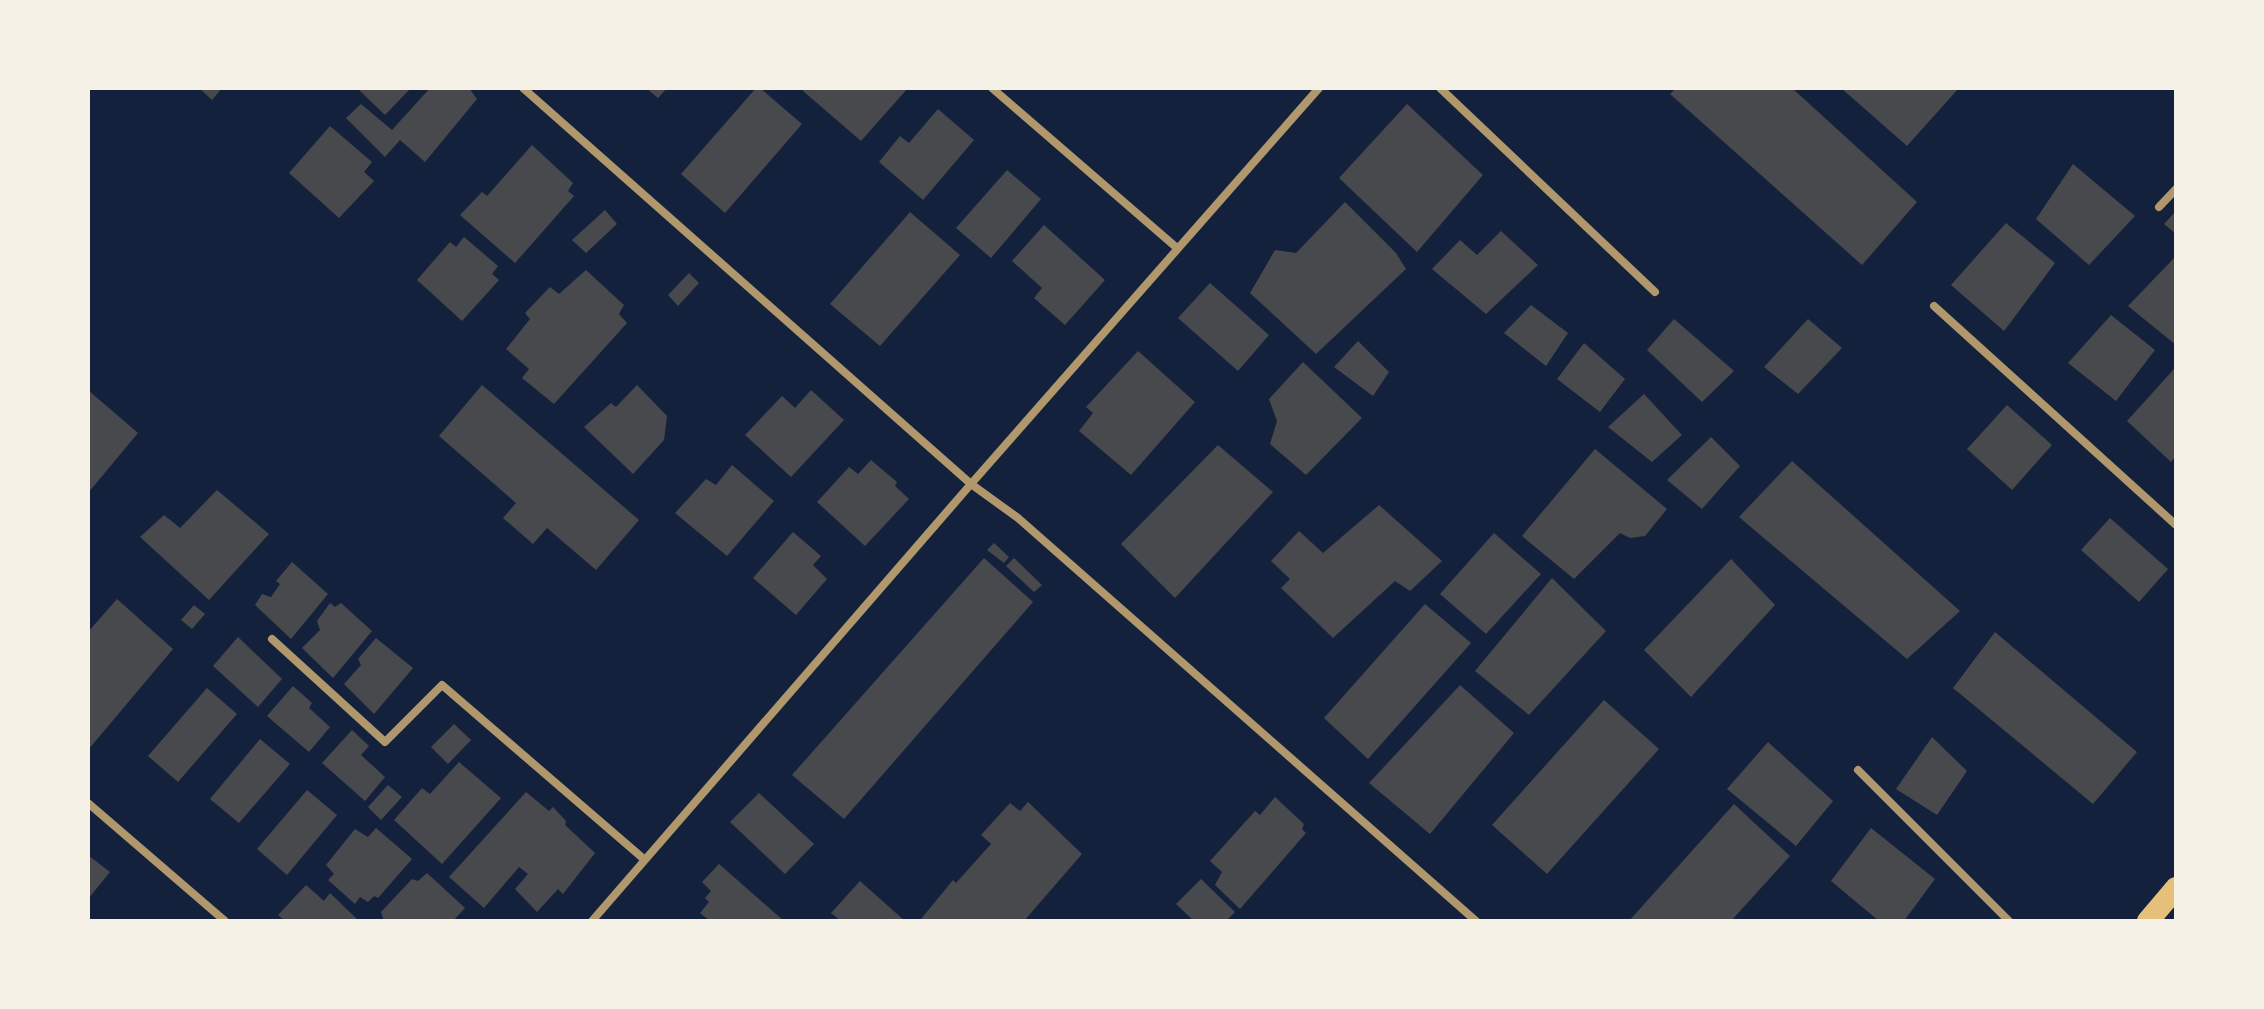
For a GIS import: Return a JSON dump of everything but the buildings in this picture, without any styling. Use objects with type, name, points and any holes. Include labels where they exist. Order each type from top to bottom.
[{"type":"highway","points":[[2148,921],[2176,888]]},
{"type":"street","points":[[523,88],[971,484],[1018,518],[1476,921]]},
{"type":"street","points":[[992,88],[1177,248]]},
{"type":"street","points":[[592,921],[1319,88]]},
{"type":"street","points":[[1440,88],[1655,292]]},
{"type":"street","points":[[2159,207],[2176,189]]},
{"type":"street","points":[[1934,306],[2176,525]]},
{"type":"street","points":[[272,639],[385,742],[442,685],[645,860]]},
{"type":"street","points":[[1858,770],[2009,921]]},
{"type":"street","points":[[88,803],[225,921]]}]
